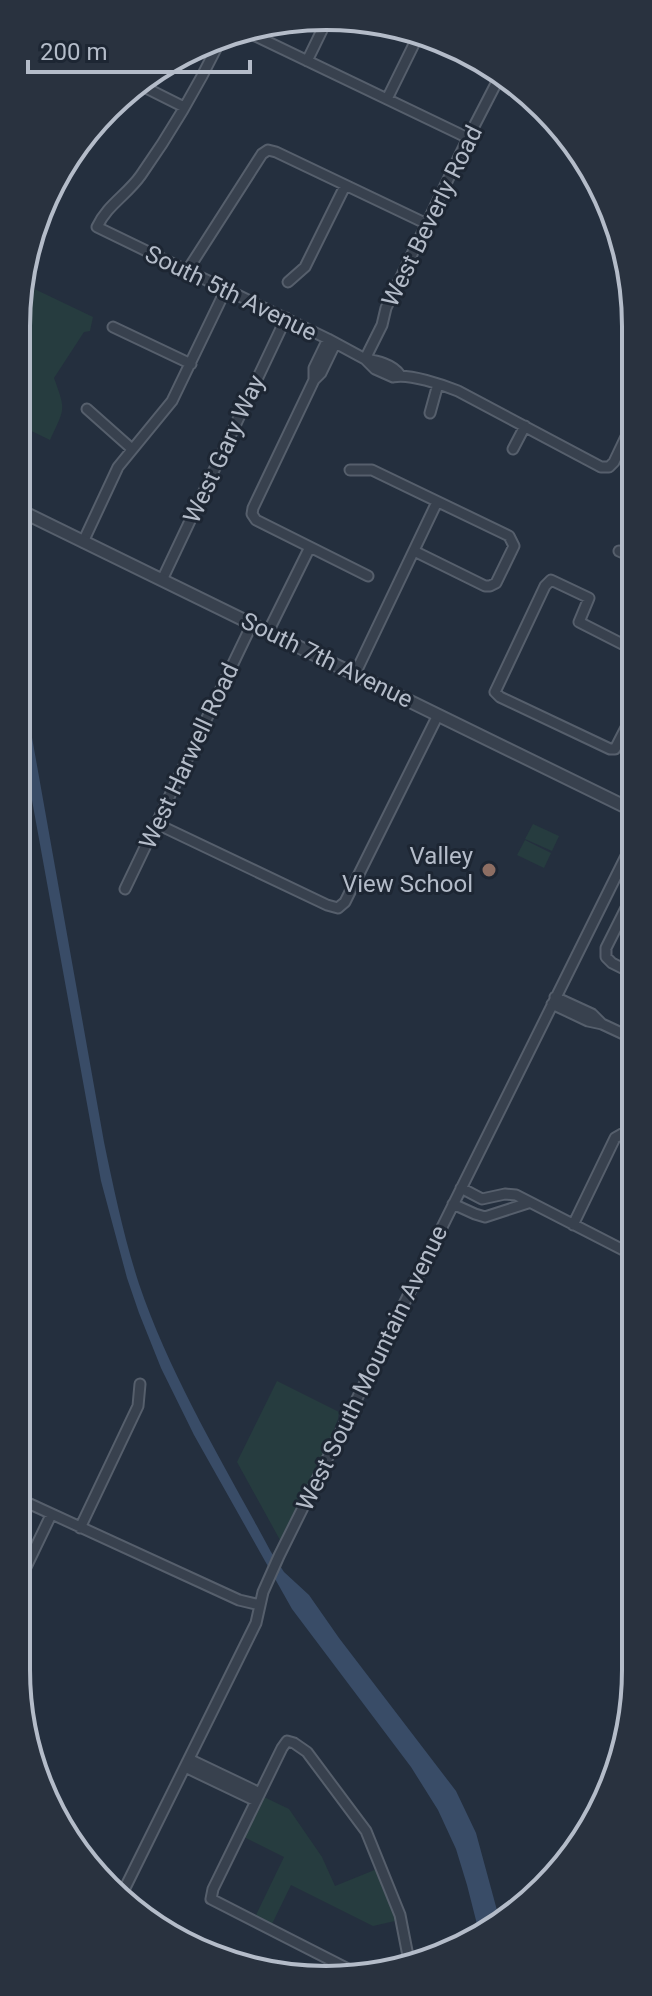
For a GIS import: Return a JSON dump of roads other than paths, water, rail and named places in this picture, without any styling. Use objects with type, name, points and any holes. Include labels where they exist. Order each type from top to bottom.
[{"type":"street","points":[[307,61],[322,30]]},
{"type":"street","points":[[259,38],[468,138]]},
{"type":"street","points":[[387,99],[414,44]]},
{"type":"street","points":[[149,89],[184,107],[215,52]]},
{"type":"street","name":"West Beverly Road","points":[[365,359],[382,325],[386,308],[468,138],[498,86]]},
{"type":"street","name":"South 5th Avenue","points":[[184,107],[140,176],[111,204],[97,227],[286,318],[365,359],[375,369],[397,370],[400,375],[458,391],[601,467],[609,467],[622,450]]},
{"type":"street","points":[[187,271],[262,154],[268,150],[427,224]]},
{"type":"street","points":[[288,282],[305,267],[345,186]]},
{"type":"street","points":[[83,542],[118,467],[168,408],[226,289]]},
{"type":"street","name":"West Gary Way","points":[[162,580],[286,318]]},
{"type":"street","points":[[113,327],[191,364]]},
{"type":"street","points":[[331,342],[322,361],[321,373],[314,380],[252,514],[256,520],[368,576]]},
{"type":"street","points":[[430,413],[438,384]]},
{"type":"street","points":[[87,409],[132,449]]},
{"type":"street","points":[[513,449],[525,426]]},
{"type":"street","points":[[350,470],[372,470],[509,536],[514,546],[496,583],[490,586],[414,551]]},
{"type":"street","points":[[355,674],[437,502]]},
{"type":"street","name":"South 7th Avenue","points":[[30,516],[622,805]]},
{"type":"street","points":[[268,632],[310,547]]},
{"type":"street","points":[[622,644],[579,622],[589,598],[551,580],[545,586],[495,692],[610,749],[615,749],[622,735]]},
{"type":"street","name":"West Harwell Road","points":[[125,889],[252,624]]},
{"type":"street","points":[[157,824],[338,908],[345,902],[438,715]]},
{"type":"street","name":"West South Mountain Avenue","points":[[125,1887],[256,1623],[278,1559],[622,864]]},
{"type":"street","points":[[622,916],[606,948],[606,957],[622,968]]},
{"type":"street","points":[[554,1000],[583,1014],[592,1014],[602,1024],[622,1033]]},
{"type":"street","points":[[573,1225],[615,1138],[622,1136]]},
{"type":"street","points":[[461,1188],[482,1199],[511,1194],[622,1250]]},
{"type":"street","points":[[486,1199],[489,1216]]},
{"type":"street","points":[[453,1204],[480,1216],[489,1216],[528,1203]]},
{"type":"street","points":[[80,1528],[138,1406],[140,1384]]},
{"type":"street","points":[[30,1504],[239,1600],[260,1605]]},
{"type":"street","points":[[30,1559],[51,1515]]},
{"type":"street","points":[[341,1965],[211,1899],[213,1889],[287,1741],[307,1752],[366,1831],[400,1915],[408,1954]]},
{"type":"street","points":[[187,1763],[258,1797]]},
{"type":"water","points":[[30,726],[104,1142],[124,1232],[152,1319],[182,1387],[271,1552],[284,1572],[309,1595],[456,1791],[476,1833],[497,1911],[477,1924],[456,1849],[438,1810],[411,1767],[292,1609],[194,1435],[161,1368],[139,1313],[101,1181],[30,789]]},
{"type":"place","name":"Valley View School","points":[[489,870]]}]
